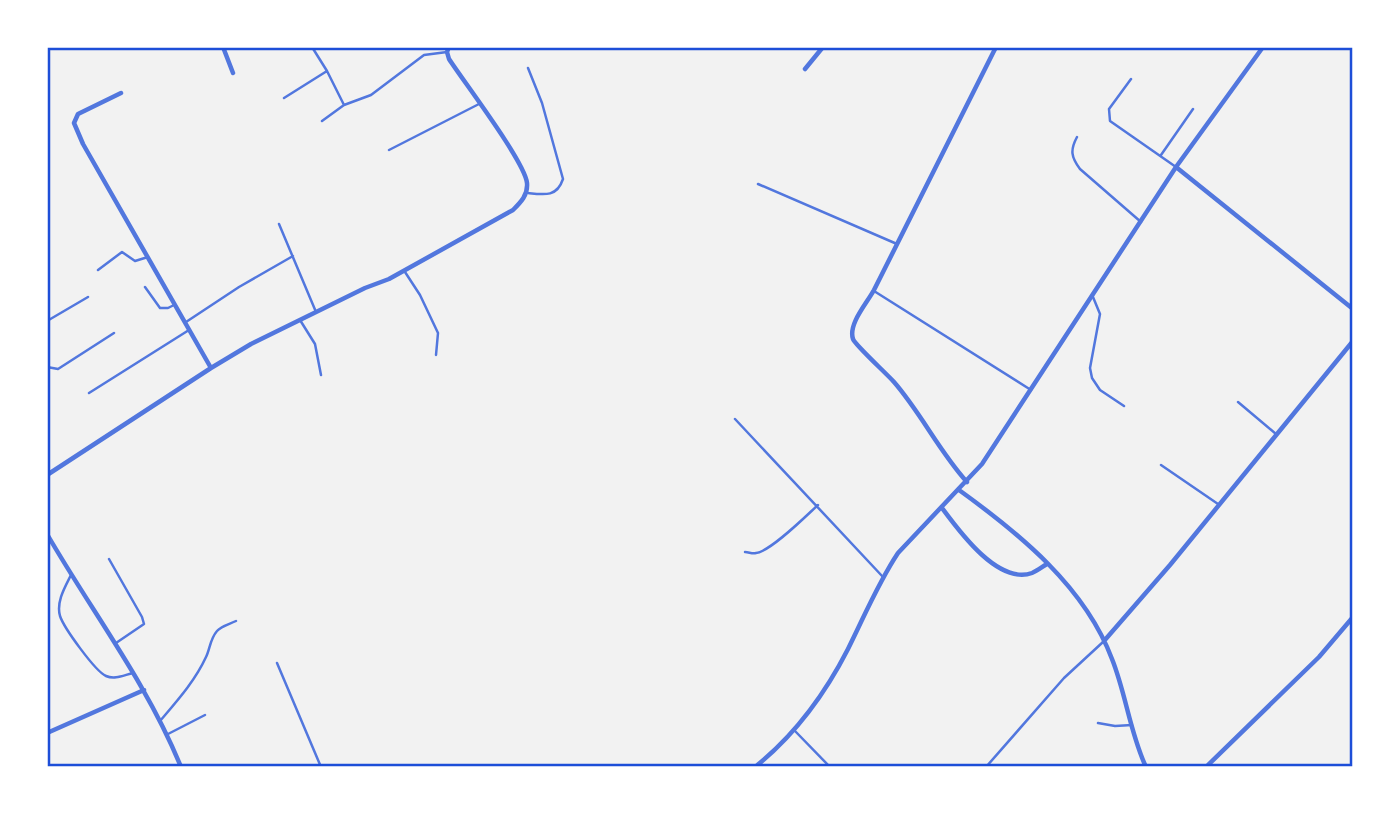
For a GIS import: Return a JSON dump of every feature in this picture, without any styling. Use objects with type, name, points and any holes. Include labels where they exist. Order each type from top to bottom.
[{"type":"street","points":[[223,47],[233,73]]},
{"type":"street","points":[[805,69],[823,47]]},
{"type":"street","points":[[967,482],[898,387],[853,341],[855,324],[996,47]]},
{"type":"street","points":[[755,767],[795,731],[846,653],[883,577],[898,553],[982,464],[1176,167],[1263,47]]},
{"type":"street","points":[[47,475],[211,368],[300,319],[404,270],[513,210],[526,193],[523,170],[449,59],[448,49]]},
{"type":"street","points":[[121,93],[78,114],[75,123],[83,144],[211,368]]},
{"type":"street","points":[[1176,167],[1353,309]]},
{"type":"street","points":[[1104,641],[1353,341]]},
{"type":"street","points":[[959,490],[995,516],[1081,600],[1112,658],[1146,767]]},
{"type":"street","points":[[942,508],[979,553],[1006,570],[1020,574],[1032,573],[1047,564]]},
{"type":"street","points":[[47,534],[144,690],[181,767]]},
{"type":"street","points":[[1206,767],[1319,657],[1353,617]]},
{"type":"street","points":[[47,733],[144,690]]},
{"type":"lane","points":[[312,47],[344,105]]},
{"type":"lane","points":[[322,121],[344,105],[371,95],[424,55],[448,49]]},
{"type":"lane","points":[[526,193],[555,193],[564,179],[542,103],[528,68]]},
{"type":"lane","points":[[284,99],[327,71]]},
{"type":"lane","points":[[1131,79],[1109,109],[1110,121],[1176,167]]},
{"type":"lane","points":[[389,150],[479,104]]},
{"type":"lane","points":[[1160,156],[1193,109]]},
{"type":"lane","points":[[1077,137],[1071,147],[1072,158],[1080,169],[1141,222]]},
{"type":"lane","points":[[758,184],[897,244]]},
{"type":"lane","points":[[279,224],[316,312]]},
{"type":"lane","points":[[98,270],[122,252],[135,261],[148,257]]},
{"type":"lane","points":[[186,322],[293,256]]},
{"type":"lane","points":[[404,270],[420,295],[438,333],[436,355]]},
{"type":"lane","points":[[145,287],[160,308],[174,305]]},
{"type":"lane","points":[[874,290],[1031,390]]},
{"type":"lane","points":[[47,321],[88,297]]},
{"type":"lane","points":[[1093,297],[1100,314],[1090,368],[1091,378],[1100,390],[1124,406]]},
{"type":"lane","points":[[300,319],[315,344],[321,375]]},
{"type":"lane","points":[[89,393],[189,330]]},
{"type":"lane","points":[[47,367],[58,369],[114,333]]},
{"type":"lane","points":[[1238,402],[1276,434]]},
{"type":"lane","points":[[735,419],[883,577]]},
{"type":"lane","points":[[1161,465],[1218,504]]},
{"type":"lane","points":[[745,552],[757,554],[768,548],[818,505]]},
{"type":"lane","points":[[109,559],[144,624],[116,643]]},
{"type":"lane","points":[[71,575],[59,603],[60,616],[78,645],[94,666],[106,676],[117,677],[133,673]]},
{"type":"lane","points":[[160,721],[194,677],[206,657],[215,633],[219,628],[236,621]]},
{"type":"lane","points":[[986,767],[1064,678],[1104,641]]},
{"type":"lane","points":[[277,663],[321,767]]},
{"type":"lane","points":[[167,734],[205,715]]},
{"type":"lane","points":[[1098,723],[1132,725]]},
{"type":"lane","points":[[795,731],[830,767]]}]
